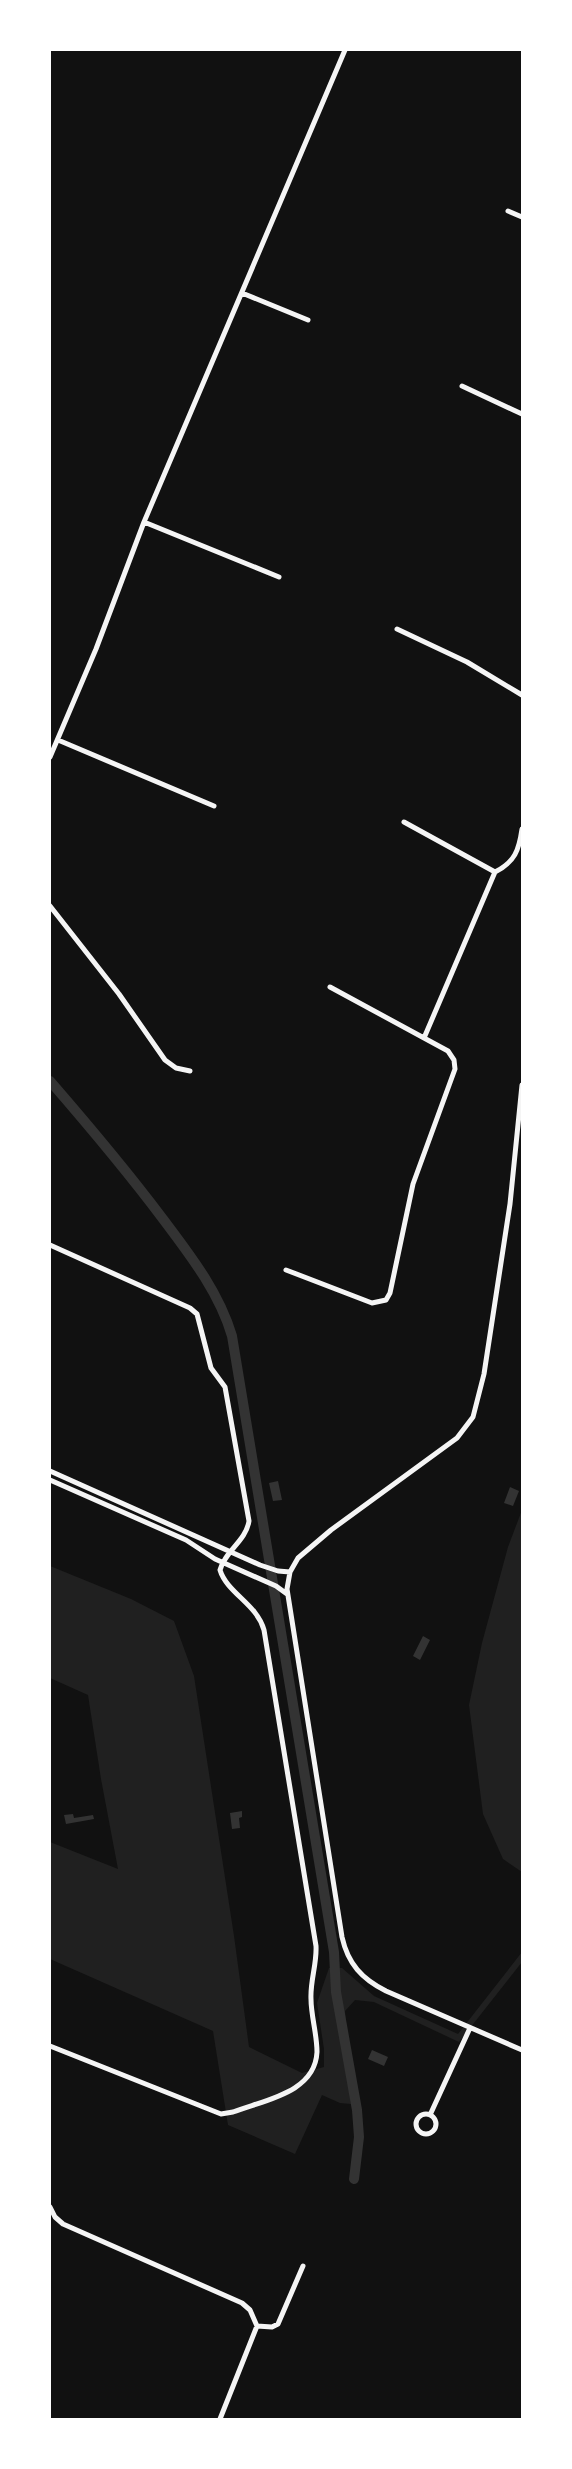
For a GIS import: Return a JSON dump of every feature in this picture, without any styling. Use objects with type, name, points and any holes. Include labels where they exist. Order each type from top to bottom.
[{"type":"street","points":[[50,757],[96,649],[144,522],[345,50]]},
{"type":"street","points":[[508,211],[522,217]]},
{"type":"street","points":[[242,293],[308,320]]},
{"type":"street","points":[[462,386],[522,414]]},
{"type":"street","points":[[144,522],[279,577]]},
{"type":"street","points":[[397,629],[467,662],[522,695]]},
{"type":"street","points":[[58,740],[214,806]]},
{"type":"street","points":[[404,822],[495,872]]},
{"type":"street","points":[[424,1038],[495,872],[505,866],[515,856],[522,829]]},
{"type":"street","points":[[50,906],[119,994],[165,1060],[176,1068],[190,1071]]},
{"type":"street","points":[[286,1270],[372,1303],[382,1303],[388,1297],[412,1184],[455,1069],[451,1054],[330,987]]},
{"type":"street","points":[[522,1085],[510,1204],[484,1374],[472,1417],[457,1438],[316,1542],[298,1558],[290,1572],[288,1595],[342,1938],[347,1955],[357,1971],[374,1985],[522,2050]]},
{"type":"street","points":[[50,1245],[190,1308],[198,1314],[212,1368],[225,1387],[249,1521],[247,1532],[222,1563],[220,1570],[222,1576],[256,1613],[264,1630],[316,1946],[316,1966],[310,1999],[316,2046],[314,2068],[307,2079],[298,2086],[233,2112],[221,2114],[50,2046]]},
{"type":"street","points":[[50,1471],[260,1565],[272,1570],[290,1572]]},
{"type":"street","points":[[50,1480],[186,1540],[222,1563],[276,1586],[288,1595]]},
{"type":"street","points":[[430,2115],[470,2028]]},
{"type":"street","points":[[430,2115],[435,2120],[436,2126],[432,2132],[422,2134],[416,2127],[416,2121],[420,2116],[430,2115]]},
{"type":"street","points":[[50,2207],[55,2217],[63,2224],[242,2303],[250,2310],[257,2326],[220,2419]]},
{"type":"street","points":[[257,2326],[274,2327],[278,2324],[303,2266]]},
{"type":"shaded area","points":[[278,1481],[282,1500],[273,1501],[269,1483]]},
{"type":"shaded area","points":[[510,1487],[519,1491],[513,1506],[504,1503]]},
{"type":"shaded area","points":[[522,1510],[522,1872],[503,1859],[483,1814],[469,1705],[482,1643],[508,1547]]},
{"type":"shaded area","points":[[50,1566],[131,1599],[174,1621],[194,1676],[249,2047],[302,2073],[324,2067],[324,2049],[317,2003],[329,1968],[342,1968],[374,1996],[458,2034],[522,1952],[522,1962],[459,2042],[374,2002],[355,2000],[345,2011],[351,2104],[340,2103],[322,2095],[295,2154],[228,2125],[213,2031],[50,1959],[50,1842],[118,1869],[88,1695],[50,1678]]},
{"type":"shaded area","points":[[423,1636],[430,1640],[420,1660],[413,1656]]},
{"type":"shaded area","points":[[242,1811],[242,1817],[239,1818],[240,1828],[232,1829],[230,1813]]},
{"type":"shaded area","points":[[73,1814],[74,1818],[93,1815],[94,1819],[66,1824],[64,1815]]},
{"type":"shaded area","points":[[372,2050],[388,2057],[384,2066],[368,2059]]},
{"type":"waterway","points":[[50,1081],[122,1166],[203,1274],[220,1304],[232,1336],[334,1952],[336,1992],[357,2110],[359,2137],[354,2179]]}]
